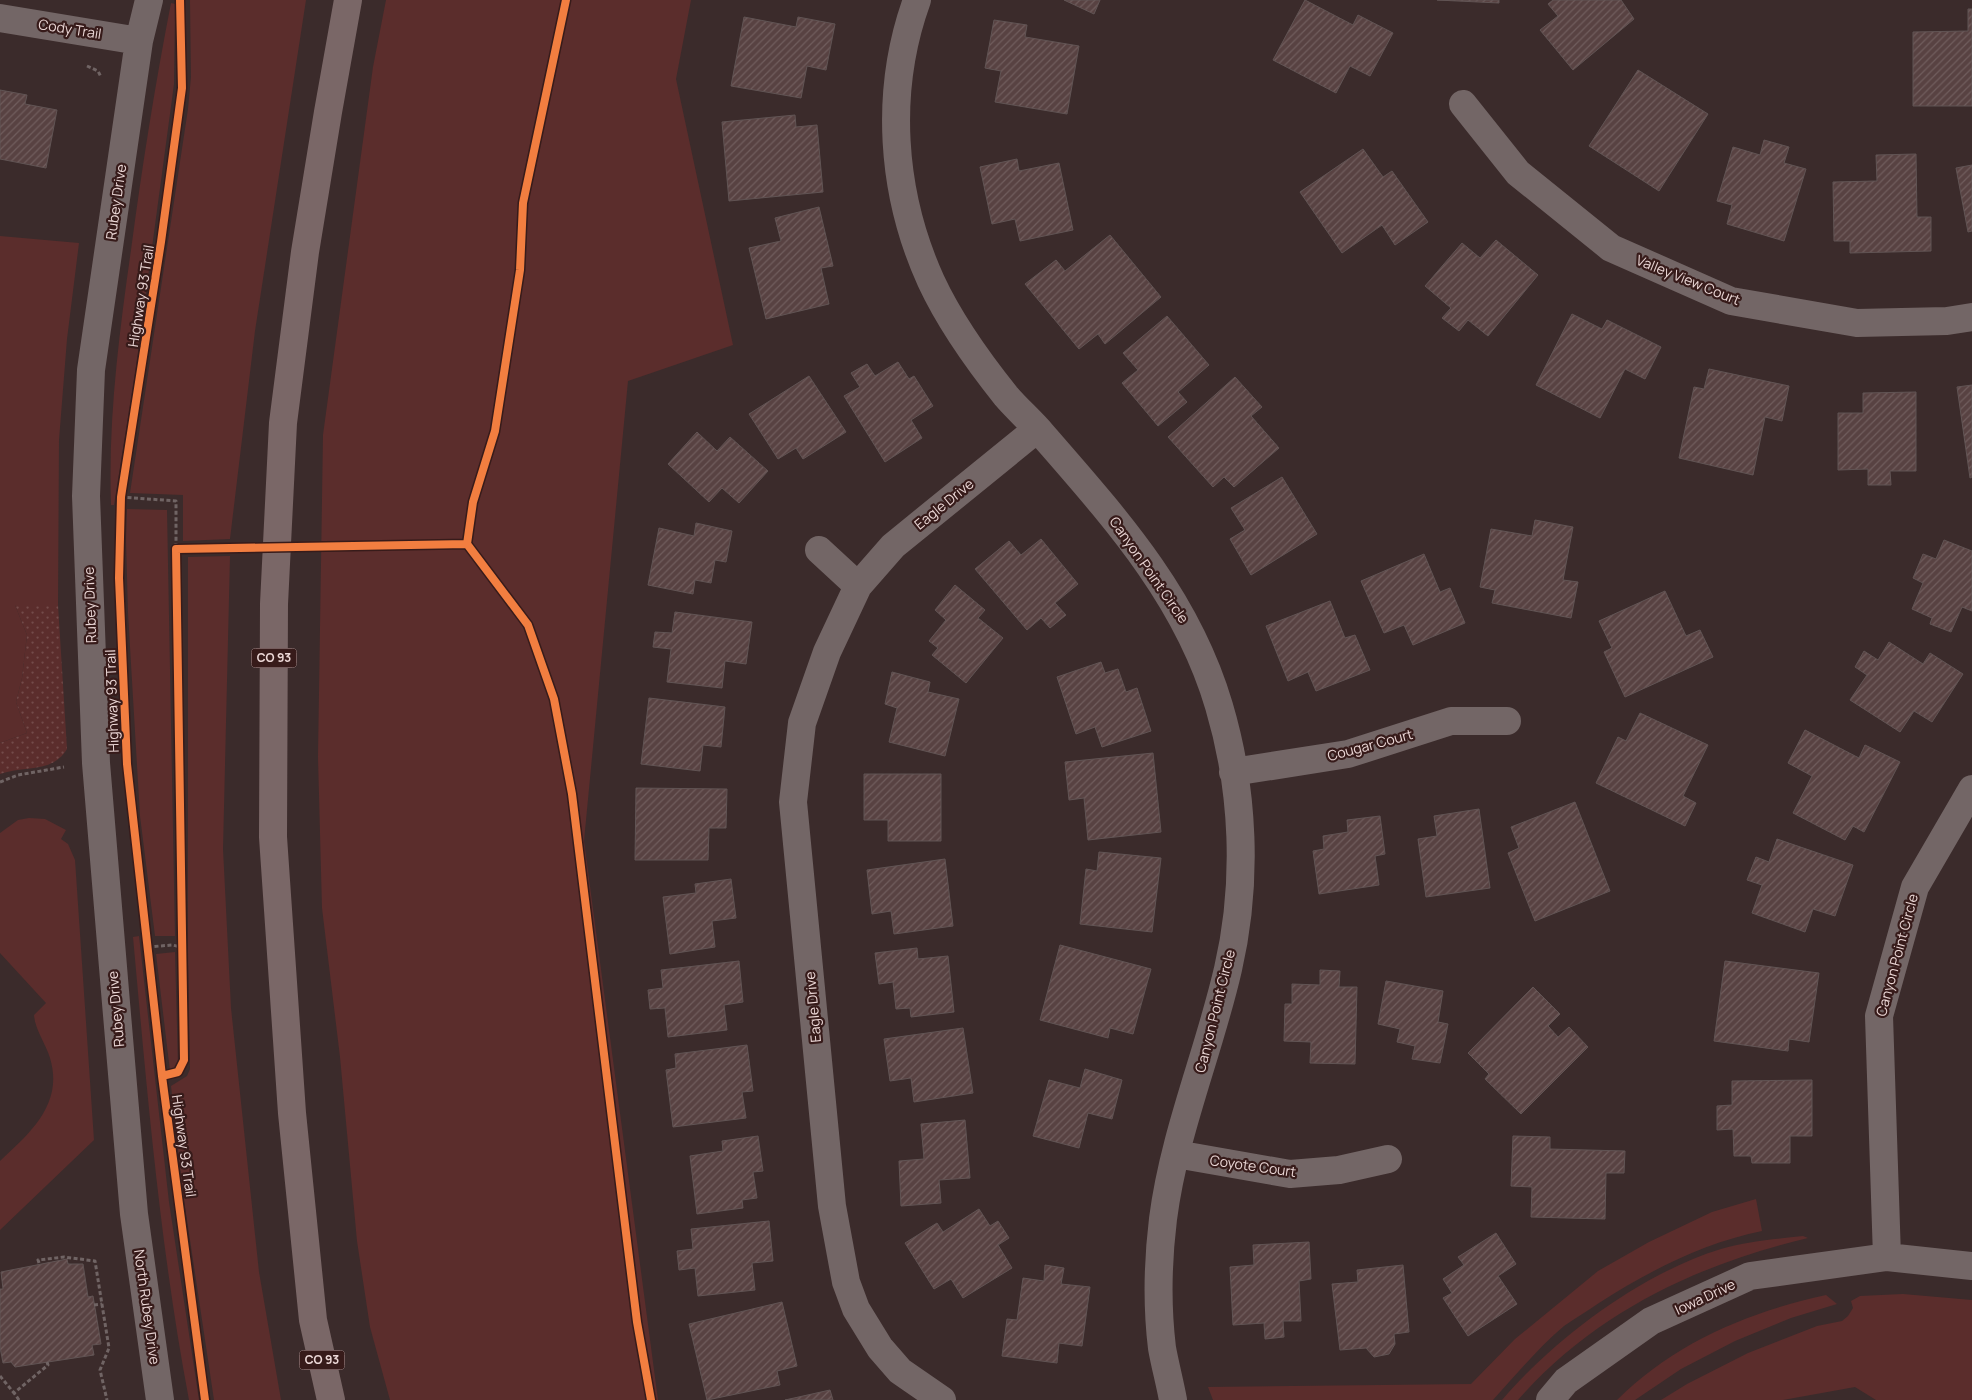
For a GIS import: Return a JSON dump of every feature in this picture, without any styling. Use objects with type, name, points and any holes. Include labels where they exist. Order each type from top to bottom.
[{"type":"highway","name":"CO 93","points":[[331,1400],[313,1320],[292,1112],[273,836],[274,614],[283,423],[305,252],[348,0]]},
{"type":"street","name":"Rubey Drive","points":[[134,1214],[96,763],[86,496],[92,370],[140,41],[149,0]]},
{"type":"street","name":"Canyon Point Circle","points":[[917,0],[906,31],[895,92],[897,158],[910,219],[931,281],[961,334],[1007,398],[1037,429],[1120,525],[1173,600],[1197,644],[1216,698],[1233,772],[1241,836],[1239,904],[1229,967],[1176,1154],[1163,1219],[1159,1285],[1162,1346],[1173,1400]]},
{"type":"street","name":"Cody Trail","points":[[0,18],[140,41]]},
{"type":"street","name":"Valley View Court","points":[[1462,104],[1518,173],[1611,248],[1731,301],[1857,324],[1946,321],[1972,317]]},
{"type":"street","name":"Eagle Drive","points":[[942,1400],[900,1371],[880,1348],[856,1309],[846,1282],[832,1206],[793,802],[802,723],[827,652],[858,586],[893,546],[1037,429]]},
{"type":"street","points":[[819,550],[858,586]]},
{"type":"street","name":"Cougar Court","points":[[1233,772],[1348,754],[1451,721],[1507,721]]},
{"type":"street","name":"Canyon Point Circle","points":[[1887,1257],[1880,1016],[1915,887],[1972,789]]},
{"type":"street","name":"Coyote Court","points":[[1176,1154],[1290,1174],[1339,1170],[1388,1159]]},
{"type":"street","name":"North Rubey Drive","points":[[134,1214],[160,1400]]},
{"type":"street","name":"Iowa Drive","points":[[1550,1400],[1566,1381],[1651,1321],[1750,1276],[1887,1257],[1972,1266]]},
{"type":"path","points":[[121,506],[123,488]]},
{"type":"path","points":[[122,497],[176,501],[176,559]]},
{"type":"path","points":[[176,549],[185,549]]},
{"type":"path","points":[[149,956],[148,943],[182,944],[182,956]]},
{"type":"path","points":[[38,1263],[38,1260],[64,1257],[95,1261],[109,1348],[100,1370],[107,1400]]},
{"type":"path","points":[[94,1305],[102,1304]]},
{"type":"path","points":[[14,1394],[48,1366],[48,1362]]},
{"type":"path","points":[[0,1376],[19,1400]]},
{"type":"shaded area","points":[[190,0],[306,0],[255,331],[230,539],[183,541],[183,495],[130,493],[188,109],[191,77]]},
{"type":"shaded area","points":[[386,0],[691,0],[676,79],[733,345],[628,381],[584,841],[658,1400],[390,1400],[370,1327],[357,1241],[340,1057],[322,908],[318,757],[323,435],[373,67]]},
{"type":"shaded area","points":[[171,3],[175,4],[174,84],[135,374],[114,505],[111,505],[111,441],[122,313],[144,157]]},
{"type":"shaded area","points":[[0,236],[79,243],[67,339],[59,440],[58,605],[15,605],[27,635],[22,678],[16,702],[27,733],[0,743]]},
{"type":"shaded area","points":[[127,509],[167,510],[175,936],[155,936],[140,816],[128,613]]},
{"type":"shaded area","points":[[230,556],[223,849],[231,1008],[259,1272],[281,1400],[214,1400],[183,1193],[171,1086],[187,1076],[190,1069],[188,953],[188,557]]},
{"type":"shaded area","points":[[15,605],[58,605],[67,749],[61,757],[46,766],[0,774],[0,743],[27,733],[16,702],[22,678],[27,635]]},
{"type":"shaded area","points":[[29,818],[45,819],[66,830],[61,839],[68,844],[75,860],[94,1140],[0,1230],[0,1161],[22,1140],[42,1116],[52,1090],[53,1074],[50,1058],[36,1026],[34,1015],[46,1003],[0,953],[0,833],[18,820]]},
{"type":"shaded area","points":[[139,936],[169,1202],[199,1400],[189,1400],[162,1227],[133,937]]},
{"type":"shaded area","points":[[175,952],[178,1066],[170,1071],[156,954]]},
{"type":"shaded area","points":[[1756,1199],[1762,1231],[1719,1243],[1677,1260],[1637,1280],[1599,1303],[1554,1334],[1493,1400],[1213,1400],[1208,1387],[1471,1384],[1515,1339],[1598,1271],[1649,1242],[1712,1212]]},
{"type":"shaded area","points":[[1803,1236],[1808,1238],[1727,1262],[1650,1296],[1614,1317],[1580,1342],[1548,1369],[1518,1400],[1502,1400],[1547,1354],[1574,1331],[1631,1291],[1661,1274],[1691,1260],[1731,1246]]},
{"type":"shaded area","points":[[1903,1294],[1972,1300],[1972,1400],[1876,1400],[1855,1387],[1783,1400],[1661,1400],[1687,1384],[1748,1353],[1817,1326],[1842,1321],[1853,1308],[1851,1301],[1860,1296]]},
{"type":"shaded area","points":[[1826,1295],[1837,1304],[1791,1318],[1735,1341],[1681,1369],[1635,1400],[1617,1400],[1663,1362],[1714,1332],[1768,1311]]},
{"type":"building","points":[[1064,0],[1100,0],[1094,14]]},
{"type":"building","points":[[1305,0],[1353,25],[1358,15],[1393,33],[1370,76],[1350,66],[1336,93],[1273,60]]},
{"type":"building","points":[[1437,0],[1499,0],[1499,3]]},
{"type":"building","points":[[1553,0],[1621,0],[1634,19],[1573,70],[1540,30],[1558,16],[1548,4]]},
{"type":"building","points":[[1968,9],[1972,9],[1972,106],[1913,106],[1913,32],[1968,31]]},
{"type":"building","points":[[744,17],[796,27],[798,17],[835,24],[826,70],[807,66],[801,98],[731,86]]},
{"type":"building","points":[[994,20],[1027,25],[1025,37],[1079,46],[1067,114],[995,102],[1001,71],[985,68]]},
{"type":"building","points":[[1638,70],[1708,114],[1659,191],[1589,146]]},
{"type":"building","points":[[0,90],[27,95],[25,104],[57,110],[46,168],[0,159]]},
{"type":"building","points":[[795,115],[796,127],[817,125],[823,192],[729,201],[722,122]]},
{"type":"building","points":[[1764,140],[1789,147],[1784,163],[1806,169],[1784,241],[1727,224],[1732,205],[1717,201],[1733,147],[1760,155]]},
{"type":"building","points":[[1363,149],[1383,177],[1392,171],[1428,222],[1395,245],[1382,225],[1342,253],[1300,192]]},
{"type":"building","points":[[1916,154],[1917,217],[1931,217],[1931,251],[1850,253],[1850,241],[1834,241],[1833,182],[1877,181],[1876,155]]},
{"type":"building","points":[[1017,159],[1019,171],[1059,163],[1073,230],[1020,241],[1015,219],[992,224],[980,167]]},
{"type":"building","points":[[1972,165],[1972,231],[1968,232],[1956,168]]},
{"type":"building","points":[[819,207],[833,266],[821,268],[829,304],[766,319],[749,248],[781,241],[775,218]]},
{"type":"building","points":[[1110,235],[1161,297],[1105,344],[1098,334],[1079,349],[1025,284],[1056,260],[1065,271]]},
{"type":"building","points":[[1496,240],[1538,275],[1488,336],[1468,320],[1459,331],[1442,318],[1451,308],[1425,286],[1462,243],[1480,258]]},
{"type":"building","points":[[1572,314],[1602,329],[1607,320],[1661,347],[1645,379],[1625,369],[1600,418],[1536,385]]},
{"type":"building","points":[[1167,316],[1209,365],[1178,392],[1187,402],[1158,426],[1122,383],[1138,370],[1123,353]]},
{"type":"building","points":[[898,362],[909,379],[914,376],[933,406],[911,420],[922,438],[885,462],[844,396],[860,387],[851,373],[867,364],[875,376]]},
{"type":"building","points":[[1709,369],[1789,386],[1782,421],[1765,417],[1753,475],[1679,458],[1694,387],[1704,389]]},
{"type":"building","points":[[809,376],[846,432],[803,459],[796,448],[778,459],[749,414]]},
{"type":"building","points":[[1235,377],[1262,407],[1251,416],[1279,448],[1234,487],[1224,477],[1213,487],[1168,437]]},
{"type":"building","points":[[1972,385],[1972,477],[1970,478],[1957,387]]},
{"type":"building","points":[[1916,392],[1916,471],[1890,471],[1891,485],[1868,485],[1868,469],[1838,470],[1838,413],[1863,413],[1863,393]]},
{"type":"building","points":[[697,432],[717,451],[730,437],[768,471],[739,503],[722,488],[709,502],[668,464]]},
{"type":"building","points":[[1282,477],[1317,534],[1251,575],[1230,539],[1245,530],[1231,508]]},
{"type":"building","points":[[1535,520],[1573,527],[1563,580],[1578,582],[1571,618],[1492,603],[1495,590],[1480,587],[1491,529],[1532,536]]},
{"type":"building","points":[[696,523],[732,531],[726,562],[715,560],[711,583],[695,580],[693,594],[648,585],[659,528],[694,536]]},
{"type":"building","points":[[1041,539],[1078,584],[1055,603],[1066,615],[1050,628],[1041,618],[1027,630],[975,569],[1009,541],[1021,555]]},
{"type":"building","points":[[1944,540],[1972,551],[1972,611],[1962,607],[1951,632],[1930,624],[1932,618],[1912,609],[1923,583],[1913,578],[1923,554],[1936,559]]},
{"type":"building","points":[[1424,554],[1440,592],[1450,588],[1465,623],[1413,645],[1404,625],[1384,633],[1361,581]]},
{"type":"building","points":[[955,585],[985,610],[978,618],[1003,638],[966,683],[932,655],[938,648],[929,641],[946,620],[935,610]]},
{"type":"building","points":[[1665,591],[1686,636],[1700,630],[1713,657],[1625,697],[1604,652],[1612,648],[1599,621]]},
{"type":"building","points":[[1330,601],[1345,638],[1355,635],[1370,670],[1316,691],[1308,672],[1288,681],[1266,626]]},
{"type":"building","points":[[675,612],[752,622],[746,664],[725,661],[722,688],[667,682],[671,649],[653,647],[655,632],[672,633]]},
{"type":"building","points":[[1889,642],[1923,664],[1930,653],[1963,674],[1932,722],[1914,711],[1900,732],[1850,700],[1867,675],[1855,667],[1864,651],[1878,660]]},
{"type":"building","points":[[1101,662],[1105,673],[1118,669],[1126,692],[1137,688],[1151,731],[1102,747],[1095,727],[1076,734],[1057,677]]},
{"type":"building","points":[[892,672],[930,682],[928,692],[959,699],[945,756],[889,742],[897,708],[885,704]]},
{"type":"building","points":[[649,698],[725,707],[721,747],[703,745],[700,771],[641,764]]},
{"type":"building","points":[[1640,713],[1708,745],[1683,796],[1696,803],[1685,826],[1596,783],[1618,737],[1626,741]]},
{"type":"building","points":[[1805,730],[1859,758],[1865,745],[1900,762],[1864,832],[1853,826],[1845,840],[1793,813],[1812,776],[1788,763]]},
{"type":"building","points":[[1153,753],[1161,832],[1088,840],[1084,798],[1069,800],[1065,762]]},
{"type":"building","points":[[864,774],[941,774],[941,841],[888,841],[888,820],[864,820]]},
{"type":"building","points":[[636,788],[727,789],[726,828],[709,828],[708,860],[635,860]]},
{"type":"building","points":[[1575,802],[1610,891],[1535,921],[1508,853],[1519,848],[1511,827]]},
{"type":"building","points":[[1479,809],[1490,888],[1426,897],[1418,839],[1437,836],[1434,816]]},
{"type":"building","points":[[1380,816],[1385,854],[1375,856],[1379,885],[1319,894],[1313,851],[1324,849],[1323,836],[1348,832],[1347,820]]},
{"type":"building","points":[[1777,839],[1853,865],[1835,916],[1813,909],[1805,932],[1752,913],[1762,885],[1747,880],[1756,857],[1769,862]]},
{"type":"building","points":[[1099,852],[1161,858],[1152,932],[1080,924],[1086,869],[1097,871]]},
{"type":"building","points":[[945,859],[953,926],[894,934],[891,911],[872,914],[867,870]]},
{"type":"building","points":[[731,879],[736,918],[712,921],[715,947],[670,954],[663,897],[696,893],[695,884]]},
{"type":"building","points":[[1060,945],[1151,969],[1133,1034],[1110,1028],[1108,1038],[1040,1020]]},
{"type":"building","points":[[917,948],[918,959],[948,956],[954,1012],[911,1017],[910,1008],[896,1009],[893,982],[879,984],[875,953]]},
{"type":"building","points":[[739,961],[743,1002],[724,1005],[727,1030],[668,1037],[665,1008],[650,1009],[648,990],[663,988],[661,970]]},
{"type":"building","points":[[1725,961],[1819,973],[1809,1042],[1789,1039],[1788,1051],[1714,1041]]},
{"type":"building","points":[[1320,970],[1340,971],[1339,987],[1357,987],[1355,1064],[1310,1063],[1311,1042],[1284,1041],[1285,1004],[1292,1004],[1292,984],[1320,985]]},
{"type":"building","points":[[1386,981],[1443,991],[1438,1022],[1448,1024],[1440,1063],[1412,1059],[1415,1046],[1397,1042],[1400,1029],[1378,1024]]},
{"type":"building","points":[[1533,987],[1560,1014],[1548,1026],[1558,1037],[1569,1027],[1588,1047],[1521,1114],[1485,1079],[1489,1074],[1468,1053]]},
{"type":"building","points":[[963,1028],[973,1093],[914,1102],[911,1078],[890,1081],[884,1039]]},
{"type":"building","points":[[747,1045],[753,1091],[742,1092],[746,1118],[673,1127],[666,1070],[676,1068],[675,1054]]},
{"type":"building","points":[[1085,1069],[1122,1080],[1112,1119],[1088,1113],[1079,1148],[1033,1136],[1049,1080],[1080,1088]]},
{"type":"building","points":[[1812,1080],[1812,1136],[1790,1136],[1790,1163],[1752,1163],[1751,1156],[1734,1156],[1733,1129],[1717,1130],[1717,1106],[1732,1105],[1732,1081]]},
{"type":"building","points":[[965,1120],[970,1178],[939,1180],[941,1203],[901,1206],[899,1161],[924,1159],[921,1124]]},
{"type":"building","points":[[758,1136],[763,1171],[753,1172],[757,1198],[742,1200],[743,1208],[697,1214],[690,1156],[723,1151],[722,1141]]},
{"type":"building","points":[[1513,1136],[1550,1137],[1550,1149],[1625,1151],[1624,1173],[1606,1173],[1605,1219],[1531,1217],[1532,1187],[1511,1186]]},
{"type":"building","points":[[979,1209],[990,1226],[998,1221],[1009,1238],[998,1245],[1012,1268],[963,1298],[951,1279],[934,1289],[905,1243],[937,1223],[943,1232]]},
{"type":"building","points":[[769,1221],[773,1261],[752,1263],[755,1290],[698,1296],[695,1268],[679,1270],[677,1251],[693,1249],[691,1229]]},
{"type":"building","points":[[1496,1233],[1516,1264],[1498,1276],[1517,1304],[1468,1336],[1443,1298],[1452,1293],[1443,1279],[1464,1265],[1458,1257]]},
{"type":"building","points":[[1309,1242],[1311,1279],[1299,1281],[1301,1321],[1283,1321],[1284,1337],[1265,1339],[1264,1323],[1233,1325],[1230,1267],[1254,1265],[1253,1245]]},
{"type":"building","points":[[67,1259],[68,1264],[83,1264],[88,1297],[93,1296],[101,1344],[92,1345],[94,1355],[15,1367],[11,1362],[3,1363],[0,1347],[0,1289],[3,1289],[1,1272]]},
{"type":"building","points":[[1045,1265],[1064,1268],[1061,1284],[1090,1287],[1082,1346],[1059,1343],[1057,1363],[1002,1356],[1007,1319],[1017,1320],[1023,1278],[1044,1281]]},
{"type":"building","points":[[1403,1265],[1409,1332],[1394,1334],[1395,1344],[1389,1354],[1374,1357],[1366,1348],[1340,1350],[1332,1284],[1358,1282],[1357,1270]]},
{"type":"building","points":[[782,1302],[797,1366],[777,1371],[780,1385],[707,1400],[689,1324]]},
{"type":"building","points":[[830,1390],[833,1400],[785,1400]]},
{"type":"cycle path","name":"Highway 93 Trail","points":[[180,0],[182,88],[161,242],[121,497],[119,578],[127,764],[162,1076],[205,1400]]},
{"type":"cycle path","points":[[566,0],[523,203],[520,270],[495,431],[473,502],[467,544],[528,625],[554,699],[572,794],[637,1322],[651,1400]]},
{"type":"cycle path","points":[[162,1076],[178,1072],[184,1060],[176,549],[467,544]]}]
